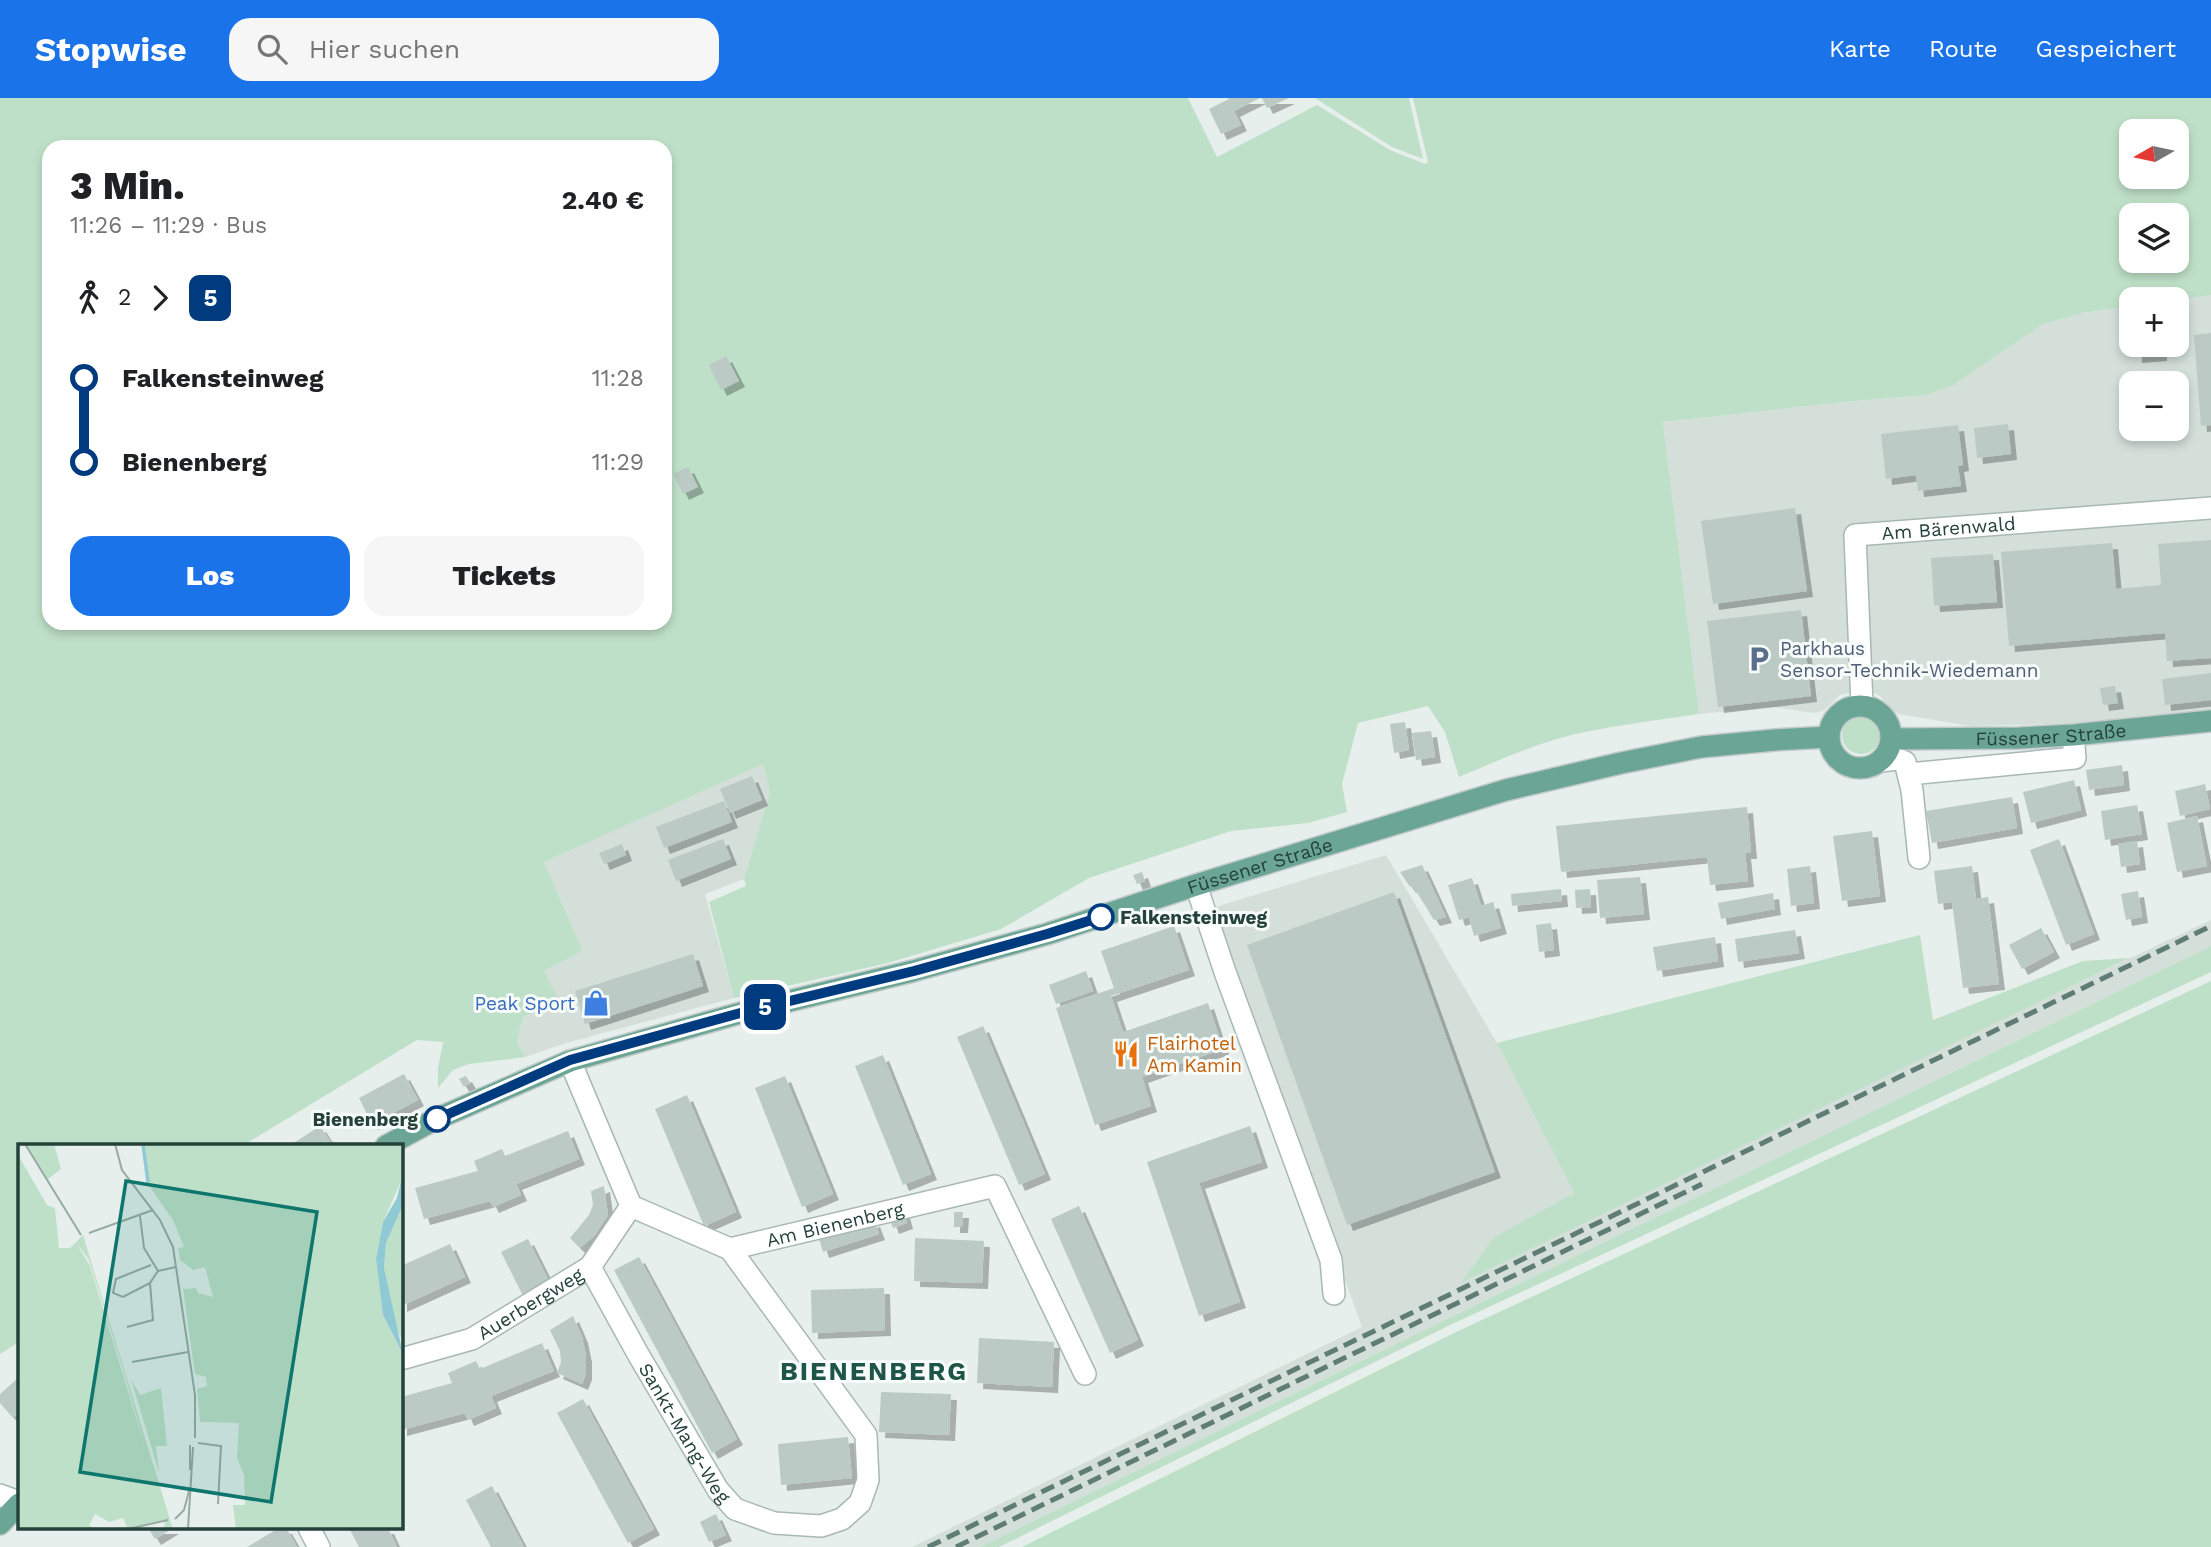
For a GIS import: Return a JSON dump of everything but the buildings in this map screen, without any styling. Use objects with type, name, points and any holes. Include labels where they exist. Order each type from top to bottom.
[{"type":"main road","points":[[1862,705],[1880,712],[1891,729],[1892,739],[1889,751],[1881,761],[1872,766],[1852,768],[1835,756],[1829,737],[1835,718],[1842,710],[1862,705]]},
{"type":"main road","name":"Füssener Straße","points":[[1892,739],[2073,735],[2211,720]]},
{"type":"main road","name":"Füssener Straße","points":[[390,1144],[434,1120],[570,1060],[1047,934],[1506,789],[1620,762],[1701,747],[1829,737]]},
{"type":"main road","points":[[0,1524],[18,1504]]},
{"type":"street","name":"Am Bärenwald","points":[[1862,705],[1855,535],[2211,508]]},
{"type":"street","points":[[1909,774],[2076,758],[2073,735]]},
{"type":"street","points":[[1881,761],[1897,759],[1905,762],[1909,774],[1919,858]]},
{"type":"street","points":[[1196,885],[1225,972],[1331,1260],[1334,1294]]},
{"type":"street","points":[[570,1060],[631,1206],[730,1249]]},
{"type":"street","name":"Am Bienenberg","points":[[730,1249],[995,1186],[1085,1374]]},
{"type":"street","name":"Auerbergweg","points":[[402,1359],[472,1339],[590,1267],[631,1206]]},
{"type":"street","name":"Sankt-Mang-Weg","points":[[590,1267],[718,1490],[735,1508],[774,1522],[821,1526],[842,1519],[860,1503],[868,1480],[866,1435],[730,1249]]},
{"type":"street","points":[[0,1495],[18,1503]]},
{"type":"street","points":[[310,1530],[319,1547]]},
{"type":"shaded area","points":[[2211,295],[2211,720],[1970,726],[1899,714],[1871,691],[1840,695],[1823,711],[1814,713],[1773,707],[1699,714],[1663,422],[1926,395],[1952,386],[2043,324],[2083,313],[2119,308],[2119,357],[2189,357],[2189,298]]},
{"type":"shaded area","points":[[763,763],[770,792],[744,879],[705,894],[734,998],[566,1043],[525,1057],[517,1042],[523,1017],[544,971],[583,951],[544,862]]},
{"type":"shaded area","points":[[1386,855],[1497,1043],[1574,1193],[1494,1237],[1462,1282],[1954,1041],[2211,920],[2211,946],[980,1547],[912,1547],[1362,1327],[1212,908]]},
{"type":"green space","points":[[0,98],[1188,98],[1217,157],[1317,105],[1390,150],[1425,164],[1428,162],[1413,98],[2211,98],[2211,295],[2189,298],[2189,287],[2119,287],[2119,308],[2083,313],[2043,324],[1952,386],[1926,395],[1663,422],[1699,714],[1560,738],[1459,777],[1445,732],[1428,706],[1358,723],[1342,784],[1347,812],[1308,823],[1231,831],[1089,878],[1001,929],[888,963],[734,998],[709,902],[746,886],[744,879],[770,792],[763,764],[544,862],[583,951],[544,971],[560,1002],[523,1017],[517,1042],[525,1057],[469,1064],[453,1070],[438,1088],[438,1068],[443,1042],[417,1040],[245,1144],[18,1144],[18,1343],[0,1354]]},
{"type":"green space","points":[[1315,98],[1409,98],[1423,159],[1392,147]]},
{"type":"green space","points":[[1861,716],[1874,722],[1880,735],[1874,748],[1861,754],[1848,748],[1842,735],[1848,722]]},
{"type":"green space","points":[[1920,935],[1933,1020],[2083,961],[2129,958],[1461,1283],[1494,1237],[1574,1193],[1497,1043]]},
{"type":"green space","points":[[2211,946],[2211,972],[1448,1326],[999,1547],[980,1547]]},
{"type":"green space","points":[[2211,981],[2211,1547],[1022,1547],[1456,1332]]},
{"type":"railway","points":[[928,1547],[2211,926]]},
{"type":"railway","points":[[956,1547],[1702,1184]]},
{"type":"bus line","name":"5","points":[[437,1119],[570,1060],[744,1012],[914,971],[1101,917]]},
{"type":"place","name":"Parkhaus Sensor-Technik-Wiedemann","points":[[1759,659]]},
{"type":"place","name":"Falkensteinweg","points":[[1101,917]]},
{"type":"place","name":"Peak Sport","points":[[596,1003]]},
{"type":"place","name":"Flairhotel Am Kamin","points":[[1126,1054]]},
{"type":"place","name":"Bienenberg","points":[[437,1119]]},
{"type":"district","name":"BIENENBERG","points":[[874,1371]]}]
